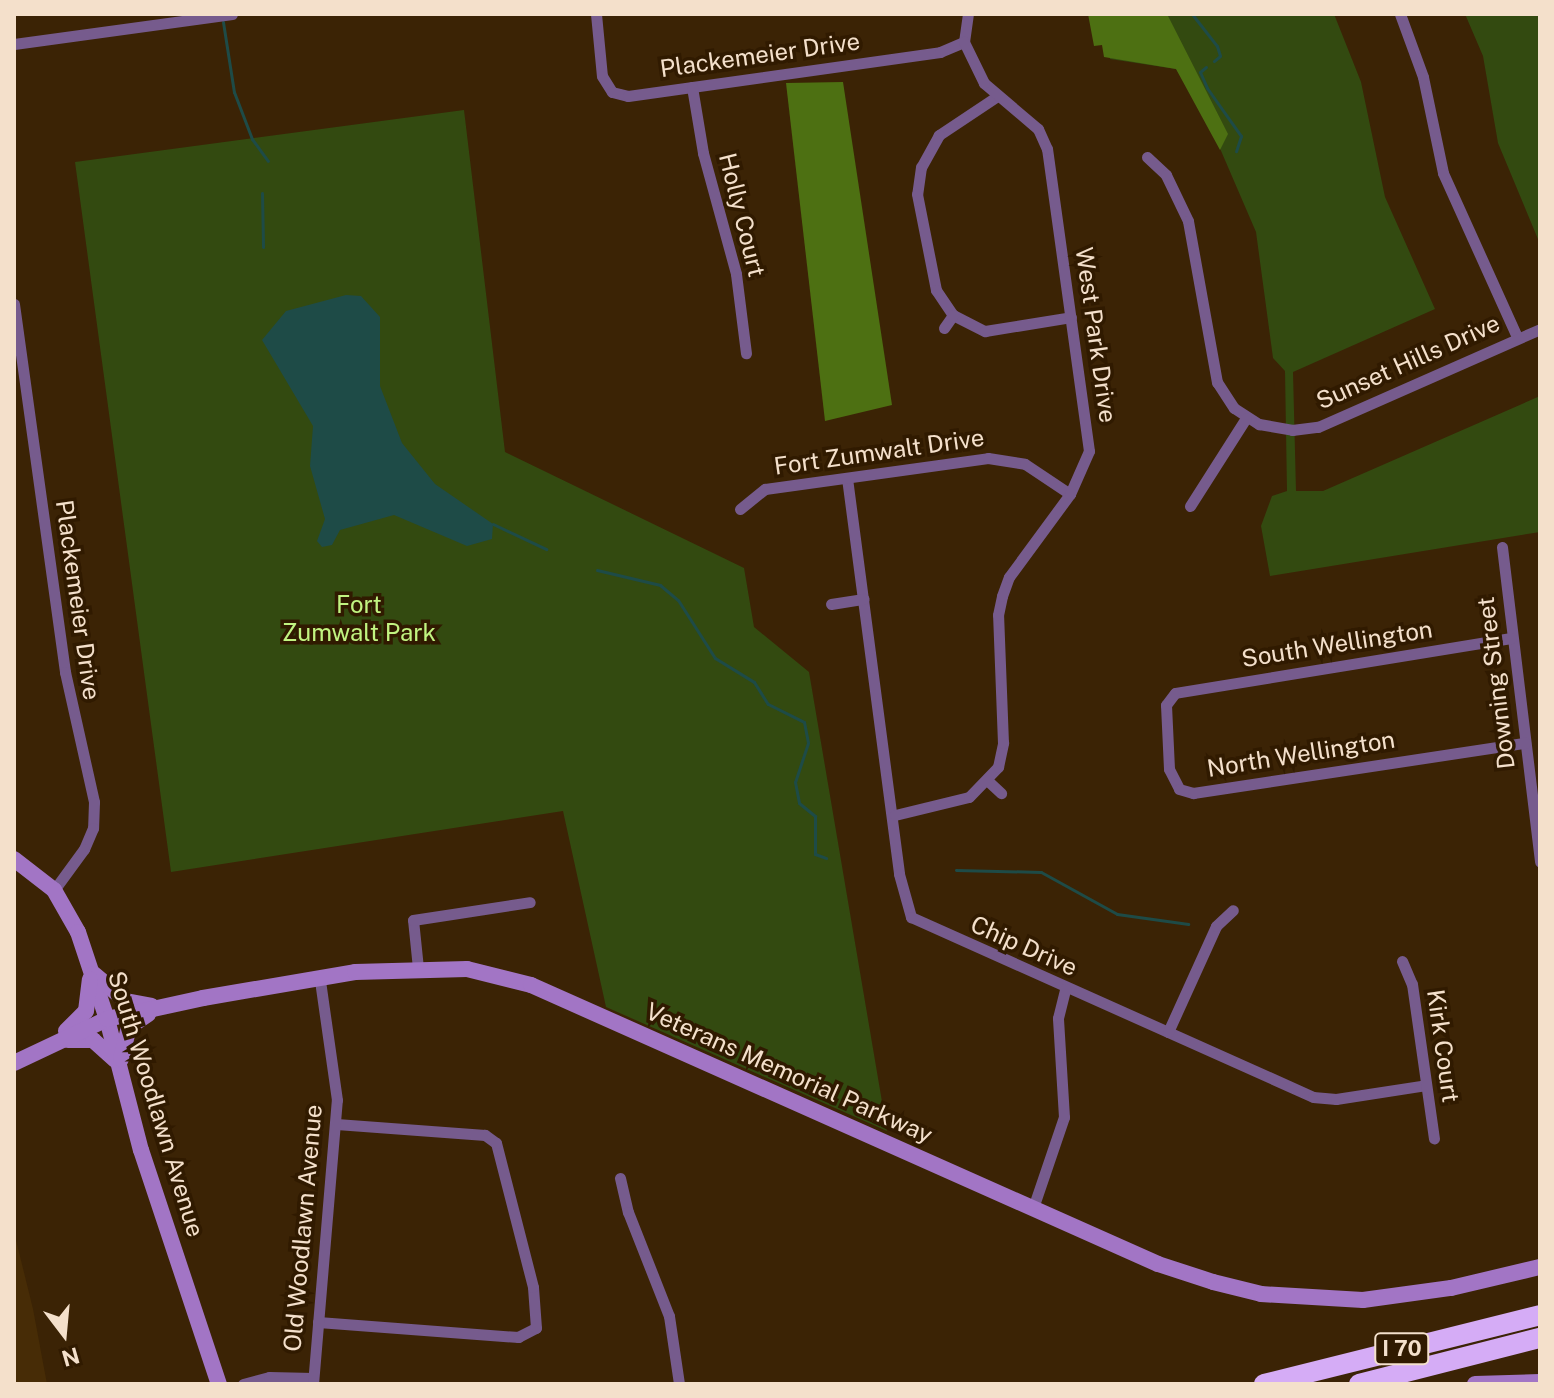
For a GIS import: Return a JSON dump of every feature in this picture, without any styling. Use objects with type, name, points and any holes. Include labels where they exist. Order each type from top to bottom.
[{"type":"highway","name":"I 70","points":[[1264,1384],[1540,1315]]},
{"type":"highway","name":"I 70","points":[[1359,1384],[1540,1338]]},
{"type":"street","points":[[14,44],[232,14]]},
{"type":"street","name":"Plackemeier Drive","points":[[596,14],[598,65],[612,92],[628,96],[940,52],[964,42]]},
{"type":"street","points":[[964,42],[968,14]]},
{"type":"street","points":[[1400,14],[1423,77],[1443,173],[1517,337]]},
{"type":"street","name":"West Park Drive","points":[[964,42],[996,97],[1038,129],[1047,149],[1089,439],[1087,461],[1070,494],[1009,577],[1002,596],[1003,743],[988,781]]},
{"type":"street","name":"Holly Court","points":[[692,87],[703,153],[736,274],[746,353]]},
{"type":"street","points":[[996,97],[939,135],[918,178],[935,286],[953,315],[991,331],[1071,317]]},
{"type":"street","points":[[1147,157],[1166,175],[1188,221],[1217,382],[1246,418],[1190,506]]},
{"type":"street","name":"Plackemeier Drive","points":[[14,310],[65,672],[94,802],[93,828],[84,849],[54,890]]},
{"type":"street","points":[[944,328],[953,315]]},
{"type":"street","name":"Sunset Hills Drive","points":[[1246,418],[1271,429],[1318,427],[1540,329]]},
{"type":"street","name":"Fort Zumwalt Drive","points":[[740,509],[765,489],[995,458],[1030,467],[1070,494]]},
{"type":"street","name":"Chip Drive","points":[[847,478],[895,815],[899,874],[911,917],[1065,989],[1313,1097],[1336,1099],[1426,1085]]},
{"type":"street","name":"Downing Street","points":[[1502,547],[1540,862]]},
{"type":"street","points":[[831,604],[864,599]]},
{"type":"street","name":"South Wellington","points":[[1170,696],[1511,638]]},
{"type":"street","name":"North Wellington","points":[[1170,696],[1169,769],[1179,789],[1193,793],[1525,743]]},
{"type":"street","points":[[895,815],[954,804],[988,781],[1001,793]]},
{"type":"street","name":"South Woodlawn Avenue","points":[[14,859],[54,890],[91,970],[141,1150],[219,1384]]},
{"type":"street","points":[[418,968],[413,920],[530,902]]},
{"type":"street","points":[[1168,1032],[1216,926],[1233,910]]},
{"type":"street","name":"Kirk Court","points":[[1402,961],[1412,984],[1434,1138]]},
{"type":"street","name":"Veterans Memorial Parkway","points":[[14,1063],[107,1019],[161,1007],[320,980],[418,968],[467,969],[531,985],[1168,1268],[1261,1294],[1300,1299],[1411,1295],[1540,1267]]},
{"type":"street","points":[[91,970],[126,1001],[161,1007]]},
{"type":"street","points":[[47,1045],[86,1011],[91,970]]},
{"type":"street","name":"Old Woodlawn Avenue","points":[[313,1381],[336,1124],[335,1077],[320,980]]},
{"type":"street","points":[[1033,1208],[1064,1117],[1058,1018],[1065,989]]},
{"type":"street","points":[[120,1068],[129,1027],[161,1007]]},
{"type":"street","points":[[47,1045],[93,1040],[120,1068]]},
{"type":"street","points":[[318,1322],[518,1337],[533,1333],[536,1322],[533,1287],[496,1143],[485,1135],[336,1124]]},
{"type":"street","points":[[620,1178],[628,1212],[669,1316],[679,1384]]},
{"type":"street","points":[[243,1384],[269,1377],[313,1381]]},
{"type":"street","points":[[1475,1384],[1540,1382]]},
{"type":"shaded area","points":[[14,1232],[33,1309],[47,1384],[14,1384]]},
{"type":"green space","points":[[1088,14],[1167,14],[1228,134],[1220,150],[1176,69],[1104,57],[1102,45],[1094,46]]},
{"type":"green space","points":[[1107,14],[1334,14],[1361,82],[1385,197],[1435,309],[1293,372],[1296,491],[1323,491],[1540,396],[1540,532],[1270,576],[1261,526],[1272,496],[1287,491],[1285,371],[1273,358],[1256,232],[1206,116],[1176,69],[1110,59]]},
{"type":"green space","points":[[1465,14],[1540,14],[1540,244],[1498,143],[1483,56]]},
{"type":"green space","points":[[843,82],[892,405],[825,421],[786,83]]},
{"type":"green space","name":"Fort Zumwalt Park","points":[[464,110],[505,452],[744,568],[754,627],[809,672],[887,1131],[606,1007],[563,811],[171,872],[75,162]]},
{"type":"water","points":[[346,295],[361,296],[380,317],[380,386],[402,443],[435,484],[493,524],[492,539],[467,546],[394,515],[340,530],[332,545],[322,547],[317,541],[325,519],[310,466],[313,426],[262,340],[286,311]]},
{"type":"waterway","points":[[1192,14],[1217,46],[1220,56],[1214,61]]},
{"type":"waterway","points":[[223,22],[234,92],[252,139],[268,161]]},
{"type":"waterway","points":[[1206,67],[1200,72],[1207,88],[1241,136],[1236,151]]},
{"type":"waterway","points":[[262,193],[263,247]]},
{"type":"waterway","points":[[493,524],[546,549]]},
{"type":"waterway","points":[[597,570],[660,585],[678,600],[715,658],[754,682],[768,704],[804,722],[808,743],[795,782],[799,803],[815,816],[815,854],[826,858]]},
{"type":"waterway","points":[[956,870],[1041,872],[1117,914],[1188,924]]}]
